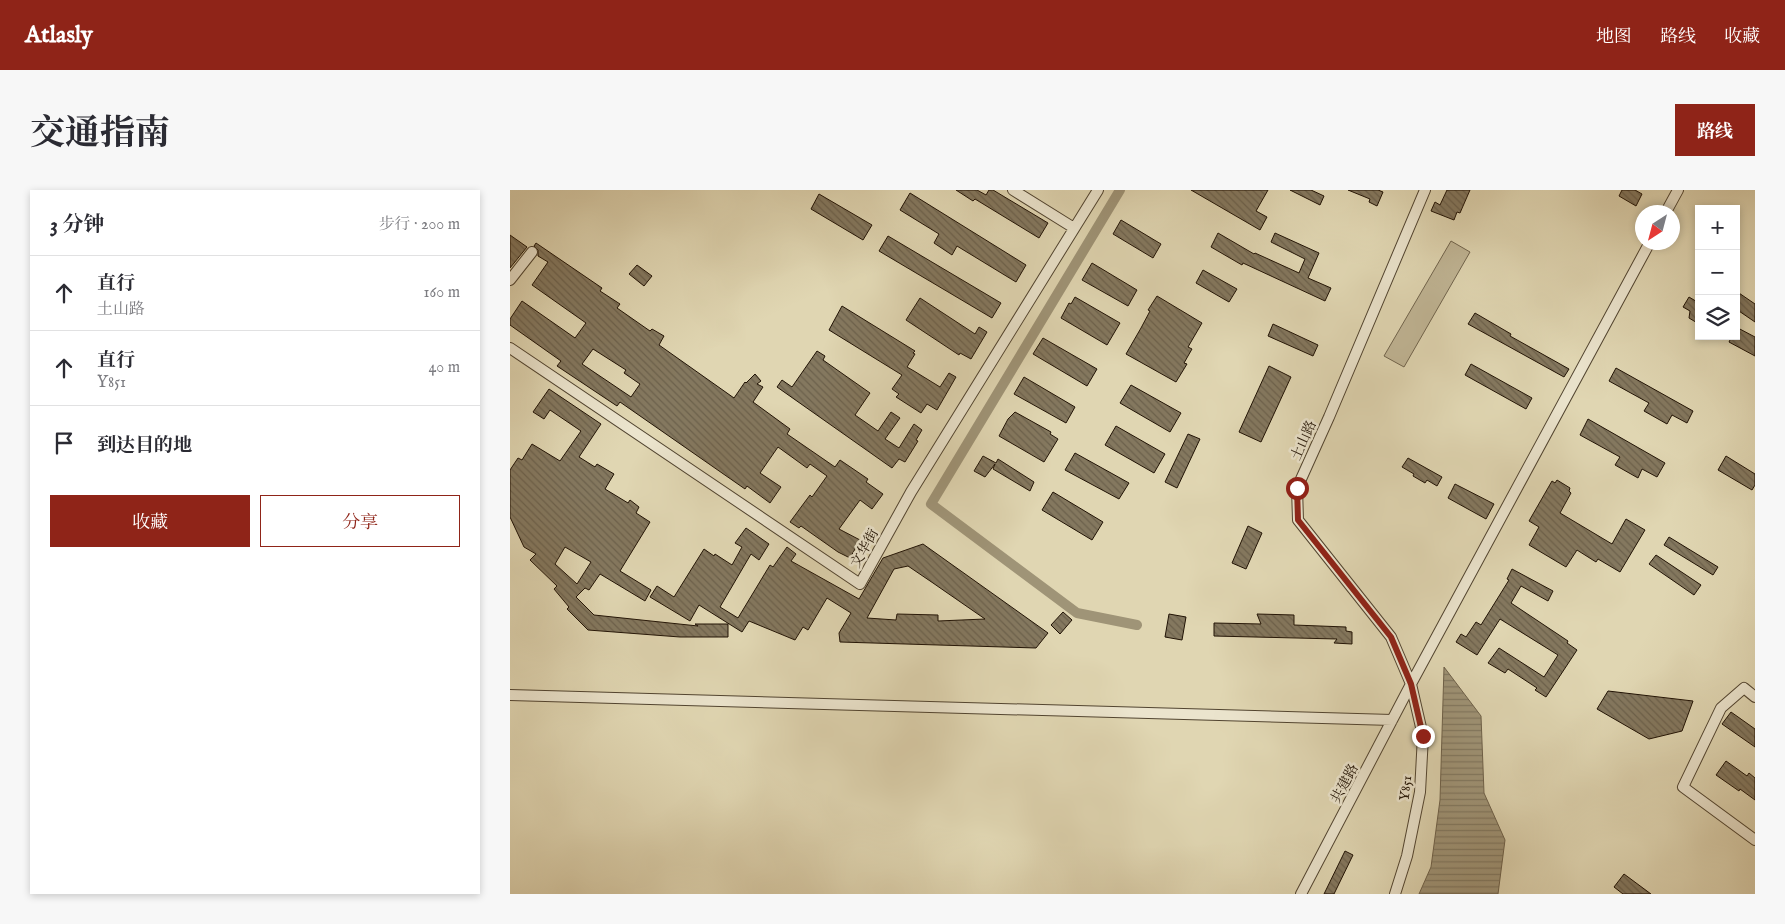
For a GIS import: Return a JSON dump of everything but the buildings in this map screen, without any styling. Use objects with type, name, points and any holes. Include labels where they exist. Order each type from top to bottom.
[{"type":"street","points":[[1013,190],[1074,228]]},
{"type":"street","name":"文华街","points":[[510,348],[860,584],[911,492],[1098,190]]},
{"type":"street","name":"土山路","points":[[1411,684],[1391,637],[1298,520],[1297,488],[1425,190]]},
{"type":"street","points":[[1670,205],[1678,190]]},
{"type":"street","name":"共建路","points":[[1301,894],[1411,684],[1646,250]]},
{"type":"street","points":[[510,280],[532,252]]},
{"type":"street","name":"Y851","points":[[1395,894],[1407,856],[1420,792],[1423,736],[1411,684]]},
{"type":"street","points":[[1755,697],[1744,688],[1721,708],[1683,788],[1755,840]]},
{"type":"street","points":[[510,695],[1392,720]]},
{"type":"shaded area","points":[[1451,241],[1470,252],[1404,367],[1384,356]]},
{"type":"shaded area","points":[[1444,667],[1481,716],[1484,793],[1505,840],[1498,894],[1419,894],[1431,867],[1440,800]]},
{"type":"waterway","points":[[1120,190],[931,504],[1077,613],[1137,625]]},
{"type":"route","points":[[1297,488],[1298,520],[1391,637],[1411,684],[1423,736]]}]
